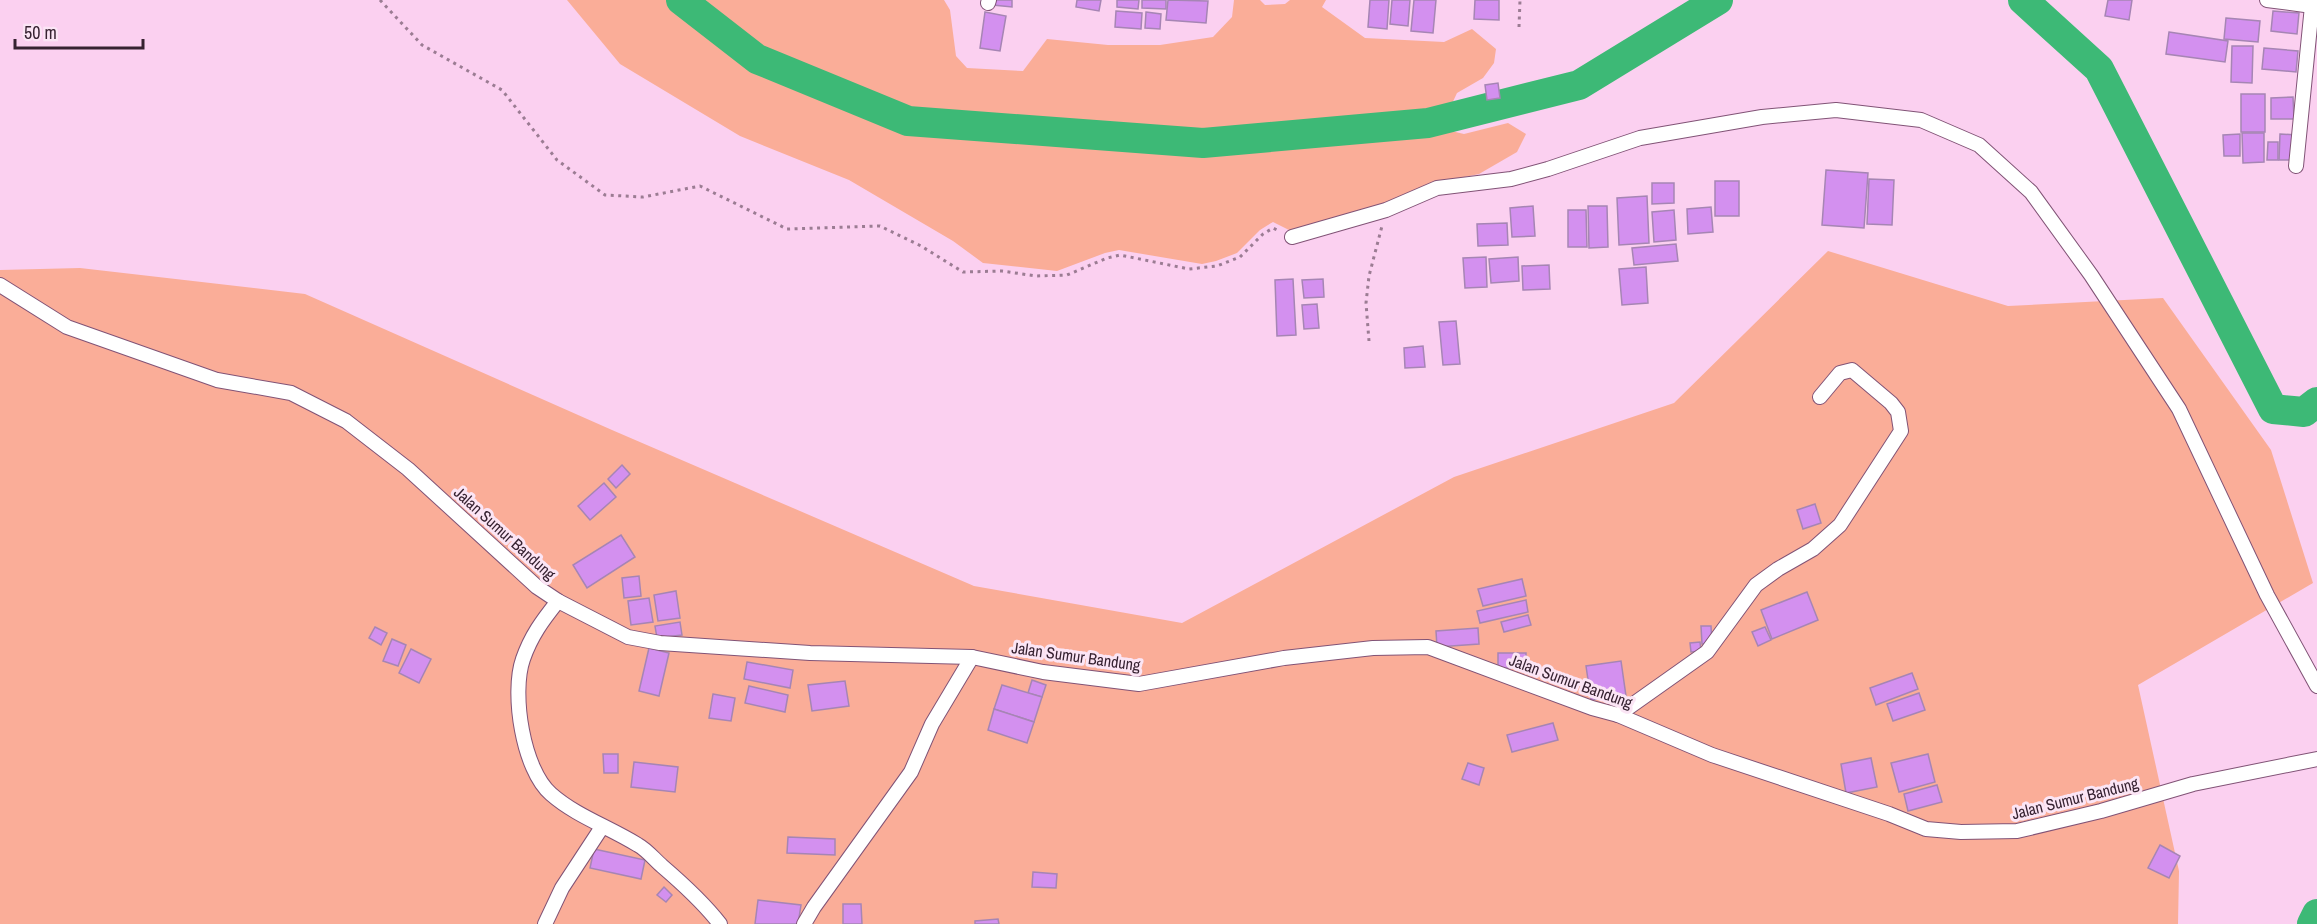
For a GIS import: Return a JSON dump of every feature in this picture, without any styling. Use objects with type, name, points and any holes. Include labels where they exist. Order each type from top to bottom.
[{"type":"street","points":[[2267,0],[2314,3],[2296,166]]},
{"type":"street","points":[[1292,237],[1386,210],[1437,188],[1511,178],[1548,169],[1640,138],[1762,117],[1836,110],[1921,120],[1979,145],[2031,192],[2091,274],[2179,410],[2266,595],[2317,686]]},
{"type":"street","name":"Jalan Sumur Bandung","points":[[0,285],[67,327],[218,380],[291,393],[346,421],[408,469],[537,587],[558,601],[628,637],[660,643],[810,653],[972,657],[1043,672],[1139,684],[1284,658],[1373,648],[1428,647],[1592,708],[1618,715],[1712,755],[1856,802],[1926,830],[2017,831],[2101,811],[2193,784],[2317,759]]},
{"type":"street","points":[[1618,715],[1707,652],[1756,585],[1813,549],[1840,525],[1901,431],[1898,412],[1891,403],[1852,370],[1840,373],[1820,398]]},
{"type":"street","points":[[558,601],[535,630],[522,662],[518,694],[522,728],[532,767],[549,793],[602,827],[639,845],[704,904],[720,924]]},
{"type":"street","points":[[804,924],[911,772],[932,724],[972,657]]},
{"type":"street","points":[[545,924],[562,888],[602,827]]},
{"type":"path","points":[[380,0],[422,45],[502,90],[557,160],[605,195],[643,197],[700,186],[788,229],[880,226],[921,246],[963,272],[1002,271],[1057,277],[1120,255],[1189,269],[1202,269],[1240,257],[1263,234],[1273,228],[1292,237]]},
{"type":"path","points":[[1519,27],[1520,0]]},
{"type":"path","points":[[1369,341],[1366,303],[1369,276],[1386,210]]},
{"type":"shaded area","points":[[567,0],[944,0],[950,10],[956,56],[967,68],[1023,71],[1047,39],[1108,45],[1160,45],[1213,37],[1232,17],[1234,0],[1260,0],[1265,5],[1285,4],[1290,0],[1326,0],[1322,7],[1365,38],[1444,42],[1472,29],[1496,49],[1494,63],[1483,78],[1457,93],[1449,110],[1447,130],[1464,134],[1508,123],[1526,134],[1517,152],[1479,174],[1436,183],[1385,205],[1293,232],[1273,222],[1260,230],[1237,253],[1216,261],[1202,264],[1119,250],[1057,271],[983,263],[953,241],[849,180],[740,136],[620,64]]},
{"type":"shaded area","points":[[1828,251],[2008,306],[2163,298],[2271,450],[2313,583],[2138,685],[2179,871],[2178,924],[0,924],[0,270],[80,268],[305,294],[612,430],[974,586],[1182,623],[1454,477],[1674,403]]},
{"type":"building","points":[[994,0],[1012,0],[1012,7],[993,5]]},
{"type":"building","points":[[1077,0],[1101,0],[1099,11],[1076,7]]},
{"type":"building","points":[[1117,0],[1139,0],[1138,9],[1117,7]]},
{"type":"building","points":[[1142,0],[1166,0],[1166,9],[1142,8]]},
{"type":"building","points":[[1168,0],[1208,1],[1206,23],[1166,20]]},
{"type":"building","points":[[1370,0],[1389,0],[1387,29],[1368,27]]},
{"type":"building","points":[[1392,0],[1410,0],[1408,26],[1390,24]]},
{"type":"building","points":[[1414,0],[1436,0],[1433,33],[1411,31]]},
{"type":"building","points":[[1475,0],[1499,0],[1499,20],[1474,19]]},
{"type":"building","points":[[2108,0],[2132,0],[2129,20],[2105,16]]},
{"type":"building","points":[[1116,11],[1142,13],[1141,29],[1115,27]]},
{"type":"building","points":[[2273,11],[2299,13],[2297,34],[2271,31]]},
{"type":"building","points":[[985,12],[1006,16],[1000,51],[980,48]]},
{"type":"building","points":[[1146,12],[1161,14],[1160,29],[1145,28]]},
{"type":"building","points":[[2226,18],[2260,21],[2258,42],[2224,39]]},
{"type":"building","points":[[2169,32],[2228,41],[2225,62],[2166,54]]},
{"type":"building","points":[[2232,46],[2253,46],[2252,83],[2231,82]]},
{"type":"building","points":[[2264,48],[2298,51],[2296,72],[2262,69]]},
{"type":"building","points":[[1498,83],[1500,98],[1487,100],[1485,85]]},
{"type":"building","points":[[2241,94],[2265,94],[2265,132],[2241,132]]},
{"type":"building","points":[[2293,97],[2294,119],[2271,119],[2271,98]]},
{"type":"building","points":[[2242,133],[2264,133],[2264,162],[2243,163]]},
{"type":"building","points":[[2240,134],[2240,156],[2224,156],[2223,135]]},
{"type":"building","points":[[2280,134],[2297,135],[2296,160],[2279,160]]},
{"type":"building","points":[[2268,142],[2278,142],[2278,160],[2267,160]]},
{"type":"building","points":[[1826,170],[1868,173],[1864,228],[1822,225]]},
{"type":"building","points":[[1869,179],[1894,180],[1892,225],[1867,224]]},
{"type":"building","points":[[1715,181],[1739,181],[1739,216],[1715,216]]},
{"type":"building","points":[[1652,183],[1674,183],[1674,203],[1652,204]]},
{"type":"building","points":[[1647,196],[1649,243],[1619,245],[1617,198]]},
{"type":"building","points":[[1533,206],[1535,236],[1512,237],[1510,208]]},
{"type":"building","points":[[1588,206],[1607,206],[1608,247],[1589,248]]},
{"type":"building","points":[[1711,207],[1713,232],[1688,234],[1687,209]]},
{"type":"building","points":[[1568,210],[1586,210],[1587,247],[1568,247]]},
{"type":"building","points":[[1674,210],[1676,240],[1654,242],[1652,212]]},
{"type":"building","points":[[1507,223],[1508,245],[1478,246],[1477,224]]},
{"type":"building","points":[[1676,244],[1678,261],[1634,265],[1632,248]]},
{"type":"building","points":[[1486,257],[1487,287],[1465,288],[1463,258]]},
{"type":"building","points":[[1518,257],[1519,281],[1491,283],[1489,259]]},
{"type":"building","points":[[1549,265],[1550,289],[1523,290],[1522,266]]},
{"type":"building","points":[[1646,267],[1648,303],[1622,305],[1619,269]]},
{"type":"building","points":[[1293,279],[1296,335],[1277,336],[1275,280]]},
{"type":"building","points":[[1323,279],[1324,297],[1304,298],[1302,280]]},
{"type":"building","points":[[1317,304],[1319,328],[1304,329],[1302,305]]},
{"type":"building","points":[[1456,321],[1460,364],[1443,365],[1439,322]]},
{"type":"building","points":[[1423,346],[1425,367],[1405,368],[1404,348]]},
{"type":"building","points":[[622,465],[630,474],[616,488],[608,479]]},
{"type":"building","points":[[604,483],[616,497],[590,520],[578,506]]},
{"type":"building","points":[[1815,504],[1821,523],[1803,529],[1797,510]]},
{"type":"building","points":[[621,535],[635,557],[587,588],[573,565]]},
{"type":"building","points":[[639,576],[641,596],[624,598],[622,578]]},
{"type":"building","points":[[1522,579],[1526,596],[1483,606],[1478,589]]},
{"type":"building","points":[[676,591],[680,618],[658,621],[654,595]]},
{"type":"building","points":[[1807,592],[1818,620],[1772,639],[1761,610]]},
{"type":"building","points":[[649,598],[653,622],[631,625],[628,601]]},
{"type":"building","points":[[1526,600],[1528,612],[1480,623],[1477,611]]},
{"type":"building","points":[[1528,615],[1531,625],[1504,632],[1501,622]]},
{"type":"building","points":[[680,622],[682,635],[657,638],[655,626]]},
{"type":"building","points":[[1701,626],[1711,626],[1712,644],[1702,644]]},
{"type":"building","points":[[375,627],[387,633],[381,645],[369,638]]},
{"type":"building","points":[[1765,627],[1771,640],[1758,646],[1752,632]]},
{"type":"building","points":[[1478,628],[1479,644],[1437,647],[1436,631]]},
{"type":"building","points":[[392,639],[406,645],[398,666],[383,661]]},
{"type":"building","points":[[1700,642],[1701,651],[1691,652],[1690,643]]},
{"type":"building","points":[[649,648],[669,653],[659,696],[639,691]]},
{"type":"building","points":[[411,649],[431,659],[419,683],[399,673]]},
{"type":"building","points":[[1498,653],[1526,653],[1526,668],[1498,668]]},
{"type":"building","points":[[1621,661],[1626,696],[1591,700],[1586,666]]},
{"type":"building","points":[[747,662],[793,670],[790,688],[744,679]]},
{"type":"building","points":[[1912,673],[1918,689],[1876,705],[1870,688]]},
{"type":"building","points":[[1032,680],[1046,685],[1042,697],[1028,693]]},
{"type":"building","points":[[845,681],[849,706],[812,711],[808,685]]},
{"type":"building","points":[[1002,685],[1042,697],[1034,722],[994,709]]},
{"type":"building","points":[[749,686],[788,695],[785,712],[745,703]]},
{"type":"building","points":[[1919,693],[1925,710],[1893,721],[1887,704]]},
{"type":"building","points":[[713,694],[735,698],[731,721],[709,718]]},
{"type":"building","points":[[994,709],[1034,722],[1027,743],[988,730]]},
{"type":"building","points":[[1553,723],[1558,740],[1512,752],[1507,735]]},
{"type":"building","points":[[603,754],[618,754],[618,773],[604,773]]},
{"type":"building","points":[[1928,754],[1935,782],[1899,792],[1891,763]]},
{"type":"building","points":[[1871,758],[1877,787],[1846,793],[1841,764]]},
{"type":"building","points":[[634,762],[678,767],[675,792],[631,787]]},
{"type":"building","points":[[1468,763],[1484,768],[1479,785],[1462,779]]},
{"type":"building","points":[[1937,785],[1942,802],[1908,811],[1904,794]]},
{"type":"building","points":[[788,837],[835,839],[835,855],[787,853]]},
{"type":"building","points":[[2160,845],[2180,856],[2169,878],[2148,868]]},
{"type":"building","points":[[594,849],[645,860],[641,879],[590,868]]},
{"type":"building","points":[[1033,872],[1057,874],[1056,888],[1032,887]]},
{"type":"building","points":[[664,887],[672,895],[666,902],[657,895]]},
{"type":"building","points":[[758,900],[801,905],[798,924],[755,924]]},
{"type":"building","points":[[843,904],[861,904],[862,924],[843,924]]},
{"type":"building","points":[[998,919],[999,924],[975,924],[975,921]]},
{"type":"waterway","points":[[681,0],[757,59],[908,121],[1203,143],[1428,123],[1579,85],[1718,0]]},
{"type":"waterway","points":[[2023,0],[2099,69],[2273,409],[2304,412],[2317,402]]},
{"type":"waterway","points":[[2312,924],[2317,914]]}]
